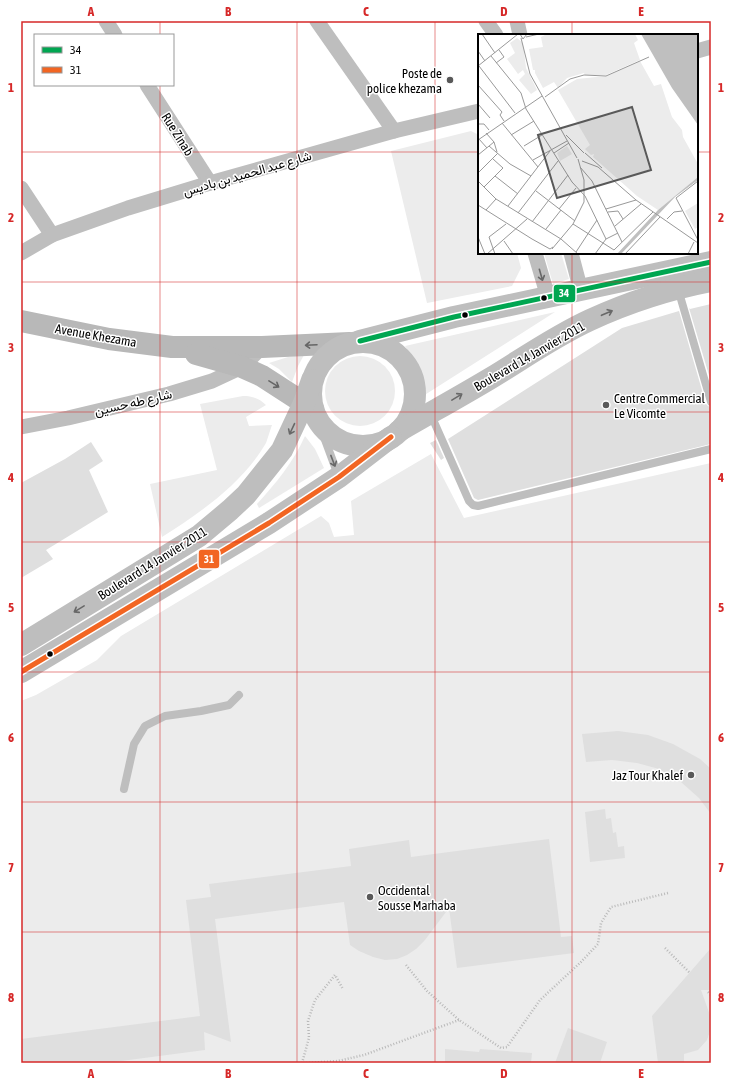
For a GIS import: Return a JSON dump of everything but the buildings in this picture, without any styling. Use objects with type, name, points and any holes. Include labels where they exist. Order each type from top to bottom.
[{"type":"main road","points":[[355,342],[378,344],[394,351],[406,364],[413,381],[415,399],[410,416],[395,434],[376,444],[358,446],[342,442],[327,432],[311,410],[312,380],[326,356],[337,348],[355,342],[454,317],[711,262]]},
{"type":"main road","name":"Boulevard 14 Janvier 2011","points":[[21,672],[269,523],[339,477],[395,434],[555,338],[620,308],[677,288],[711,281]]},
{"type":"main road","name":"Avenue Khezama","points":[[21,321],[108,339],[172,347],[262,347],[355,342]]},
{"type":"main road","name":"Avenue Khezama","points":[[172,347],[242,367],[262,376],[311,410]]},
{"type":"main road","name":"Boulevard 14 Janvier 2011","points":[[21,645],[199,536],[230,510],[246,494],[282,450],[311,410]]},
{"type":"street","points":[[106,21],[114,34]]},
{"type":"street","points":[[317,21],[394,131]]},
{"type":"street","points":[[486,21],[495,34]]},
{"type":"street","points":[[518,21],[520,34]]},
{"type":"street","points":[[698,51],[711,47]]},
{"type":"street","name":"Rue Zinab","points":[[148,86],[210,183]]},
{"type":"street","name":"شارع عبد الحميد بن باديس","points":[[21,253],[52,235],[128,208],[210,183],[394,131],[478,111]]},
{"type":"street","points":[[21,188],[52,235]]},
{"type":"street","points":[[535,254],[548,297]]},
{"type":"street","points":[[572,254],[581,291]]},
{"type":"street","points":[[242,367],[262,347]]},
{"type":"street","name":"شارع طه حسين","points":[[21,427],[68,418],[169,394],[212,381],[242,367]]},
{"type":"lane","points":[[677,288],[711,402]]},
{"type":"lane","points":[[311,410],[339,477]]},
{"type":"lane","points":[[430,413],[469,501],[473,505],[478,506],[711,449]]},
{"type":"lane","points":[[124,789],[134,744],[145,726],[165,716],[229,705],[239,695]]},
{"type":"path","points":[[406,965],[427,991],[459,1020],[501,1048],[507,1047],[540,1000],[598,944],[601,923],[611,906],[668,893]]},
{"type":"path","points":[[665,948],[690,973]]},
{"type":"path","points":[[302,1063],[309,1038],[308,1021],[315,1000],[335,974],[343,989]]},
{"type":"path","points":[[708,992],[711,995]]},
{"type":"path","points":[[306,1063],[338,1060],[364,1055],[459,1020]]},
{"type":"shaded area","points":[[471,131],[478,134],[478,254],[517,254],[521,268],[512,286],[427,303],[391,151]]},
{"type":"shaded area","points":[[544,254],[561,254],[569,279],[553,284]]},
{"type":"shaded area","points":[[555,312],[423,396],[422,381],[419,369],[405,346]]},
{"type":"shaded area","points":[[304,355],[292,382],[279,369],[269,363],[288,357]]},
{"type":"shaded area","points":[[353,356],[367,356],[380,362],[389,371],[395,384],[393,404],[385,416],[367,426],[353,426],[340,420],[331,411],[325,398],[325,384],[331,371],[340,362]]},
{"type":"shaded area","points":[[243,396],[255,398],[266,405],[246,417],[249,426],[272,425],[266,443],[245,471],[220,496],[191,518],[162,537],[150,484],[217,470],[200,404]]},
{"type":"shaded area","points":[[305,436],[315,449],[324,468],[259,508],[257,504],[284,472]]},
{"type":"shaded area","points":[[431,454],[464,518],[711,463],[711,1063],[21,1063],[21,701],[36,695],[97,660],[121,636],[321,516],[329,523],[334,537],[354,535],[351,501]]},
{"type":"transit line","name":"34","points":[[360,341],[454,317],[711,262]]},
{"type":"transit line","name":"31","points":[[21,672],[269,523],[339,477],[391,437]]},
{"type":"place","name":"Poste de police khezama","points":[[450,80]]},
{"type":"place","name":"Centre Commercial Le Vicomte","points":[[606,405]]},
{"type":"place","name":"Jaz Tour Khalef","points":[[691,775]]},
{"type":"place","name":"Occidental Sousse Marhaba","points":[[370,897]]}]
